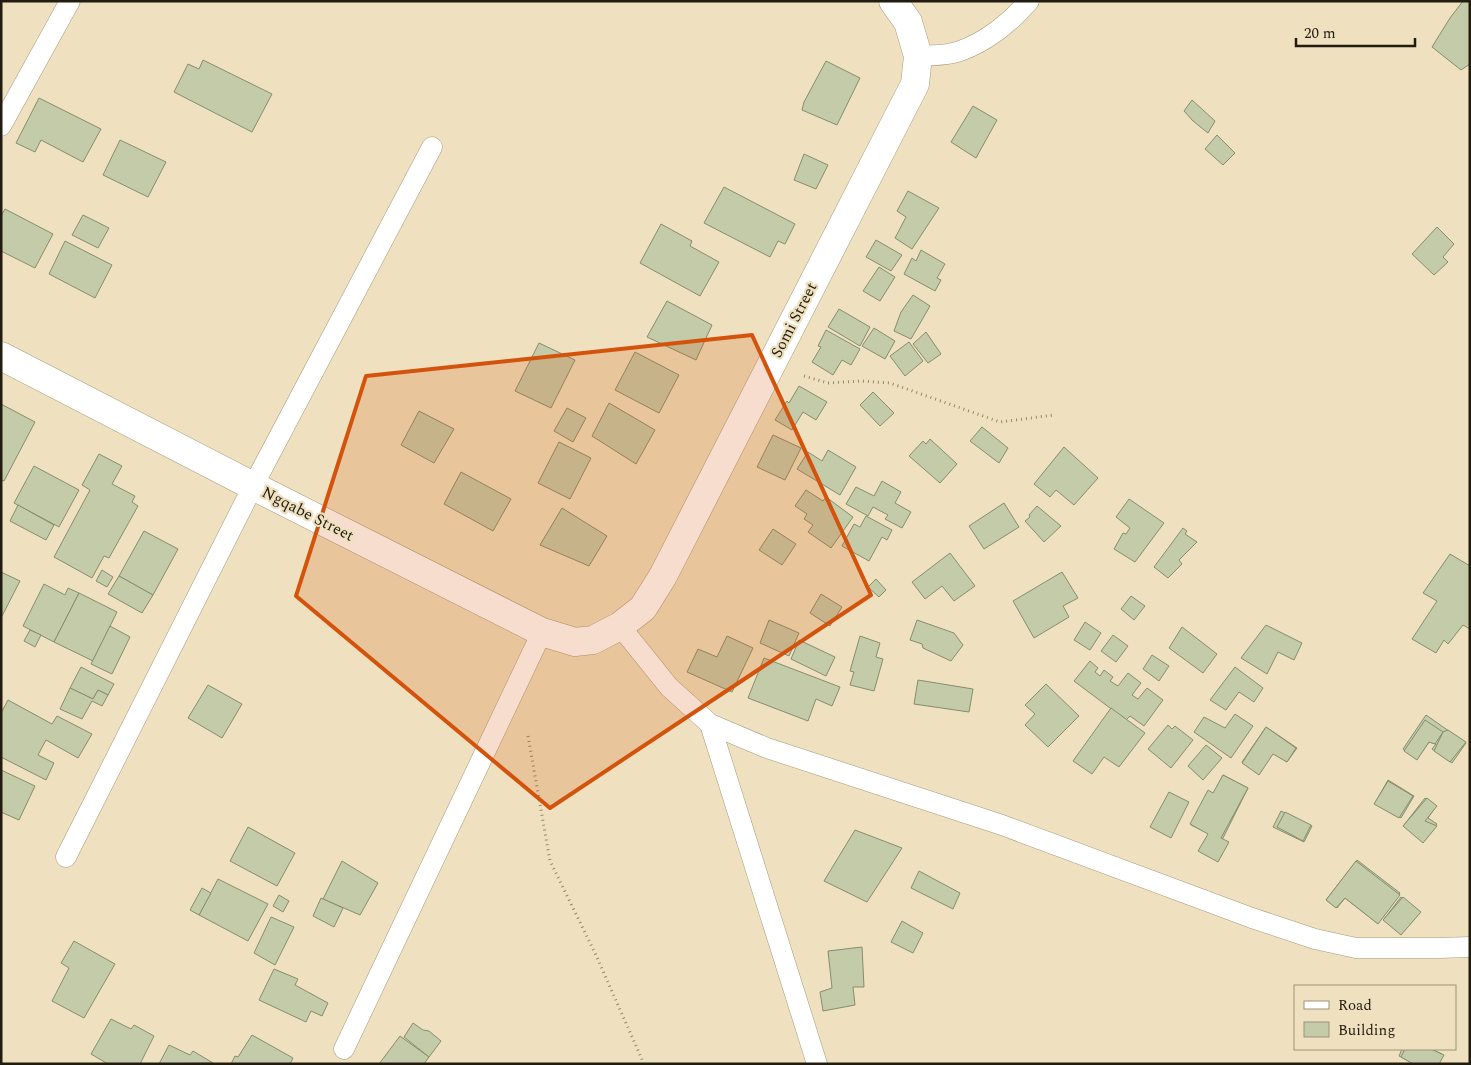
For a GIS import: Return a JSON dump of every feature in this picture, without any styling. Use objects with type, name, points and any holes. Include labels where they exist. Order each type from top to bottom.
[{"type":"street","name":"Somi Street","points":[[620,626],[643,608],[663,576],[915,84],[918,56],[908,22],[893,1]]},
{"type":"street","name":"Ngqabe Street","points":[[1,356],[252,486],[542,632],[575,642],[593,640],[620,626]]},
{"type":"lane","points":[[1,126],[70,1]]},
{"type":"lane","points":[[918,56],[959,52],[986,39],[1018,13],[1029,1]]},
{"type":"lane","points":[[66,857],[252,486],[432,147]]},
{"type":"lane","points":[[620,626],[669,687],[710,724],[767,748],[1002,825],[1252,918],[1315,939],[1356,948],[1470,947]]},
{"type":"lane","points":[[344,1049],[542,632]]},
{"type":"lane","points":[[710,724],[817,1064]]},
{"type":"path","points":[[771,364],[828,383],[860,381],[890,383],[1000,422],[1054,416]]},
{"type":"path","points":[[519,681],[550,861],[595,954],[644,1064]]},
{"type":"path","points":[[1468,1064],[1470,1060]]},
{"type":"highlighted area","points":[[752,335],[871,595],[550,808],[296,596],[366,376]]},
{"type":"building","points":[[1463,1],[1470,1],[1470,64],[1461,70],[1432,47]]},
{"type":"building","points":[[203,60],[272,94],[252,132],[174,92],[188,64],[199,69]]},
{"type":"building","points":[[826,61],[860,78],[837,125],[802,110],[804,102]]},
{"type":"building","points":[[39,98],[101,129],[83,162],[41,140],[35,152],[16,143]]},
{"type":"building","points":[[1192,100],[1215,121],[1208,133],[1184,111]]},
{"type":"building","points":[[973,106],[997,120],[976,158],[951,142]]},
{"type":"building","points":[[1217,135],[1235,153],[1223,165],[1205,149]]},
{"type":"building","points":[[120,140],[166,162],[148,197],[103,175]]},
{"type":"building","points":[[804,154],[828,165],[816,189],[794,180]]},
{"type":"building","points":[[724,187],[795,224],[785,244],[778,241],[770,257],[704,223]]},
{"type":"building","points":[[908,191],[939,208],[912,249],[895,238],[906,217],[897,211]]},
{"type":"building","points":[[5,209],[53,234],[35,268],[1,251],[1,216]]},
{"type":"building","points":[[83,215],[109,228],[98,248],[72,235]]},
{"type":"building","points":[[661,224],[692,241],[690,246],[719,262],[700,296],[640,263]]},
{"type":"building","points":[[1437,227],[1454,244],[1443,257],[1448,262],[1434,275],[1412,254]]},
{"type":"building","points":[[876,240],[902,255],[891,271],[866,257]]},
{"type":"building","points":[[65,241],[112,265],[95,298],[49,274]]},
{"type":"building","points":[[921,250],[945,264],[937,278],[941,280],[935,291],[904,274],[912,258],[916,261]]},
{"type":"building","points":[[879,267],[895,277],[880,301],[863,291]]},
{"type":"building","points":[[913,295],[930,306],[911,339],[894,331],[901,312]]},
{"type":"building","points":[[667,301],[712,325],[696,360],[647,337]]},
{"type":"building","points":[[839,309],[870,327],[860,346],[828,327]]},
{"type":"building","points":[[874,328],[895,341],[885,359],[862,346]]},
{"type":"building","points":[[826,330],[860,349],[851,365],[842,360],[833,375],[812,362],[821,347],[818,346]]},
{"type":"building","points":[[926,332],[941,354],[928,363],[913,344]]},
{"type":"building","points":[[909,342],[923,361],[905,376],[890,356]]},
{"type":"building","points":[[539,343],[575,360],[551,408],[515,391]]},
{"type":"building","points":[[635,352],[679,375],[659,413],[615,390]]},
{"type":"building","points":[[799,386],[827,402],[816,420],[803,412],[792,430],[775,420],[787,401],[789,403]]},
{"type":"building","points":[[873,392],[894,413],[880,426],[860,405]]},
{"type":"building","points":[[609,403],[655,430],[636,464],[592,436]]},
{"type":"building","points":[[1,404],[35,422],[4,481],[1,480]]},
{"type":"building","points":[[567,408],[586,418],[573,442],[554,431]]},
{"type":"building","points":[[419,411],[454,429],[434,463],[401,445]]},
{"type":"building","points":[[982,427],[1008,448],[999,463],[970,441]]},
{"type":"building","points":[[773,435],[801,448],[785,480],[757,467]]},
{"type":"building","points":[[930,439],[957,464],[940,483],[909,456],[923,441],[926,444]]},
{"type":"building","points":[[559,442],[591,458],[570,499],[538,483]]},
{"type":"building","points":[[1064,447],[1098,478],[1074,505],[1056,490],[1050,497],[1034,484]]},
{"type":"building","points":[[828,450],[856,467],[840,495],[797,469],[808,452],[822,461]]},
{"type":"building","points":[[99,454],[122,466],[112,484],[135,496],[132,502],[138,506],[109,558],[104,556],[92,578],[54,557],[90,490],[82,485]]},
{"type":"building","points":[[34,466],[79,490],[59,527],[14,503]]},
{"type":"building","points":[[461,472],[511,499],[493,531],[444,504]]},
{"type":"building","points":[[882,481],[901,492],[895,503],[911,512],[902,528],[885,519],[888,515],[873,507],[868,516],[846,504],[856,487],[874,496]]},
{"type":"building","points":[[806,490],[823,501],[826,497],[853,517],[831,548],[808,532],[813,525],[804,519],[807,514],[795,506]]},
{"type":"building","points":[[1129,499],[1164,523],[1135,562],[1114,549],[1123,533],[1126,534],[1130,528],[1116,517]]},
{"type":"building","points":[[1004,503],[1019,527],[984,549],[969,526]]},
{"type":"building","points":[[18,505],[54,525],[46,540],[10,521]]},
{"type":"building","points":[[1037,506],[1061,526],[1044,542],[1025,521]]},
{"type":"building","points":[[562,508],[607,536],[589,566],[540,545]]},
{"type":"building","points":[[866,516],[892,530],[887,540],[882,537],[869,561],[842,546],[854,524],[860,527]]},
{"type":"building","points":[[1183,528],[1187,531],[1185,534],[1197,542],[1179,560],[1182,564],[1168,578],[1154,567]]},
{"type":"building","points":[[773,529],[796,544],[782,565],[759,550]]},
{"type":"building","points":[[144,531],[178,549],[153,595],[119,576]]},
{"type":"building","points":[[950,553],[975,586],[954,601],[942,586],[925,599],[912,582]]},
{"type":"building","points":[[1450,554],[1470,566],[1470,629],[1463,625],[1448,644],[1444,640],[1436,653],[1412,639],[1437,601],[1423,593]]},
{"type":"building","points":[[102,570],[113,577],[107,587],[96,581]]},
{"type":"building","points":[[1,572],[20,581],[1,618]]},
{"type":"building","points":[[1062,572],[1078,598],[1063,606],[1069,617],[1034,638],[1013,601]]},
{"type":"building","points":[[119,576],[153,595],[142,613],[108,594]]},
{"type":"building","points":[[876,579],[886,590],[879,597],[868,587]]},
{"type":"building","points":[[44,584],[65,595],[68,588],[79,593],[54,642],[23,626]]},
{"type":"building","points":[[79,593],[117,612],[93,661],[54,642]]},
{"type":"building","points":[[821,594],[842,607],[830,626],[810,613]]},
{"type":"building","points":[[1131,596],[1145,606],[1134,620],[1121,609]]},
{"type":"building","points":[[769,620],[799,633],[789,656],[760,643]]},
{"type":"building","points":[[917,620],[954,633],[963,645],[951,661],[923,648],[922,644],[910,640]]},
{"type":"building","points":[[1085,622],[1101,633],[1090,650],[1074,640]]},
{"type":"building","points":[[1266,625],[1302,643],[1294,660],[1278,652],[1267,674],[1241,658]]},
{"type":"building","points":[[110,626],[130,637],[112,674],[91,664]]},
{"type":"building","points":[[1182,627],[1217,654],[1203,673],[1169,648]]},
{"type":"building","points":[[30,630],[41,635],[35,647],[24,641]]},
{"type":"building","points":[[1113,635],[1128,646],[1116,662],[1101,651]]},
{"type":"building","points":[[727,636],[753,648],[732,692],[687,672],[698,649],[717,657]]},
{"type":"building","points":[[860,636],[880,643],[876,657],[883,659],[874,691],[850,685],[854,672],[850,671]]},
{"type":"building","points":[[799,640],[835,657],[826,676],[791,659]]},
{"type":"building","points":[[1152,655],[1169,666],[1159,681],[1143,669]]},
{"type":"building","points":[[764,658],[840,687],[832,706],[816,699],[808,721],[748,698]]},
{"type":"building","points":[[1090,661],[1098,668],[1095,672],[1100,676],[1104,670],[1113,677],[1110,681],[1118,686],[1128,673],[1141,683],[1132,695],[1138,699],[1147,688],[1163,700],[1144,726],[1130,716],[1126,720],[1074,681]]},
{"type":"building","points":[[81,667],[114,684],[108,695],[98,690],[93,699],[70,688]]},
{"type":"building","points":[[1235,667],[1263,688],[1254,702],[1239,692],[1226,710],[1210,700]]},
{"type":"building","points":[[918,680],[973,689],[969,712],[914,704]]},
{"type":"building","points":[[1046,684],[1079,716],[1048,747],[1025,725],[1035,714],[1025,705]]},
{"type":"building","points":[[208,685],[242,704],[222,738],[188,718]]},
{"type":"building","points":[[70,688],[93,699],[98,690],[108,695],[102,706],[92,701],[82,719],[60,709]]},
{"type":"building","points":[[8,700],[52,724],[57,716],[92,734],[78,758],[46,740],[38,755],[54,763],[46,780],[1,757],[1,713]]},
{"type":"building","points":[[1111,708],[1145,733],[1119,767],[1104,757],[1092,774],[1073,761]]},
{"type":"building","points":[[1235,714],[1253,726],[1231,758],[1194,732],[1204,717],[1225,728]]},
{"type":"building","points":[[1426,715],[1466,743],[1452,763],[1432,749],[1436,744],[1429,742],[1417,759],[1403,749]]},
{"type":"building","points":[[1425,720],[1443,732],[1435,744],[1429,742],[1417,760],[1404,751]]},
{"type":"building","points":[[1168,725],[1172,729],[1175,726],[1193,740],[1171,768],[1148,749]]},
{"type":"building","points":[[1266,727],[1297,748],[1287,762],[1273,753],[1258,773],[1242,762]]},
{"type":"building","points":[[1266,727],[1296,748],[1287,762],[1273,754],[1259,775],[1242,763]]},
{"type":"building","points":[[1448,730],[1466,742],[1450,762],[1434,751],[1443,732]]},
{"type":"building","points":[[1206,745],[1222,758],[1203,780],[1188,766]]},
{"type":"building","points":[[1,770],[35,786],[19,820],[1,812]]},
{"type":"building","points":[[1223,775],[1248,788],[1222,840],[1191,825],[1208,792],[1213,795]]},
{"type":"building","points":[[1223,775],[1248,788],[1221,838],[1229,842],[1218,862],[1198,851],[1208,834],[1190,824],[1208,790],[1213,793]]},
{"type":"building","points":[[1388,780],[1414,796],[1401,818],[1375,803]]},
{"type":"building","points":[[1388,781],[1413,796],[1399,818],[1374,804]]},
{"type":"building","points":[[1169,792],[1189,802],[1171,838],[1150,827]]},
{"type":"building","points":[[1425,798],[1436,806],[1428,818],[1437,824],[1424,841],[1404,825]]},
{"type":"building","points":[[1427,798],[1437,806],[1425,821],[1437,826],[1423,843],[1403,826]]},
{"type":"building","points":[[1281,811],[1312,826],[1304,842],[1273,827]]},
{"type":"building","points":[[1285,812],[1311,825],[1303,841],[1277,827]]},
{"type":"building","points":[[248,827],[295,853],[277,886],[230,861]]},
{"type":"building","points":[[855,830],[902,848],[867,902],[824,881]]},
{"type":"building","points":[[1357,860],[1400,893],[1377,923],[1345,898],[1337,908],[1326,900]]},
{"type":"building","points":[[342,861],[378,883],[360,915],[323,899]]},
{"type":"building","points":[[1356,861],[1400,895],[1378,924],[1345,898],[1336,908],[1326,900]]},
{"type":"building","points":[[919,871],[960,893],[953,909],[911,888]]},
{"type":"building","points":[[218,879],[268,904],[248,941],[199,915]]},
{"type":"building","points":[[202,888],[211,893],[199,915],[190,910]]},
{"type":"building","points":[[279,895],[289,901],[283,912],[273,906]]},
{"type":"building","points":[[1401,897],[1418,910],[1401,932],[1384,919]]},
{"type":"building","points":[[1403,897],[1421,912],[1401,935],[1383,920]]},
{"type":"building","points":[[321,898],[343,908],[334,927],[313,916]]},
{"type":"building","points":[[271,917],[294,927],[275,965],[254,953]]},
{"type":"building","points":[[902,921],[923,933],[913,953],[891,942]]},
{"type":"building","points":[[74,941],[115,964],[84,1018],[52,1001],[69,968],[61,963]]},
{"type":"building","points":[[862,947],[864,987],[853,987],[855,1005],[823,1011],[820,992],[832,988],[828,951]]},
{"type":"building","points":[[274,969],[298,979],[295,985],[328,1003],[322,1016],[311,1011],[306,1022],[259,1000]]},
{"type":"building","points":[[111,1019],[131,1029],[134,1025],[154,1036],[140,1064],[108,1064],[91,1054]]},
{"type":"building","points":[[413,1023],[423,1030],[429,1031],[441,1041],[429,1057],[404,1037]]},
{"type":"building","points":[[252,1035],[293,1058],[290,1064],[231,1064],[235,1056],[238,1057]]},
{"type":"building","points":[[400,1036],[429,1057],[424,1064],[379,1064]]},
{"type":"building","points":[[169,1045],[190,1055],[193,1051],[213,1063],[159,1064]]},
{"type":"building","points":[[1402,1050],[1433,1050],[1442,1054],[1437,1064],[1414,1064],[1399,1056]]},
{"type":"building","points":[[1404,1050],[1433,1050],[1444,1055],[1439,1064],[1413,1064],[1401,1057]]}]
